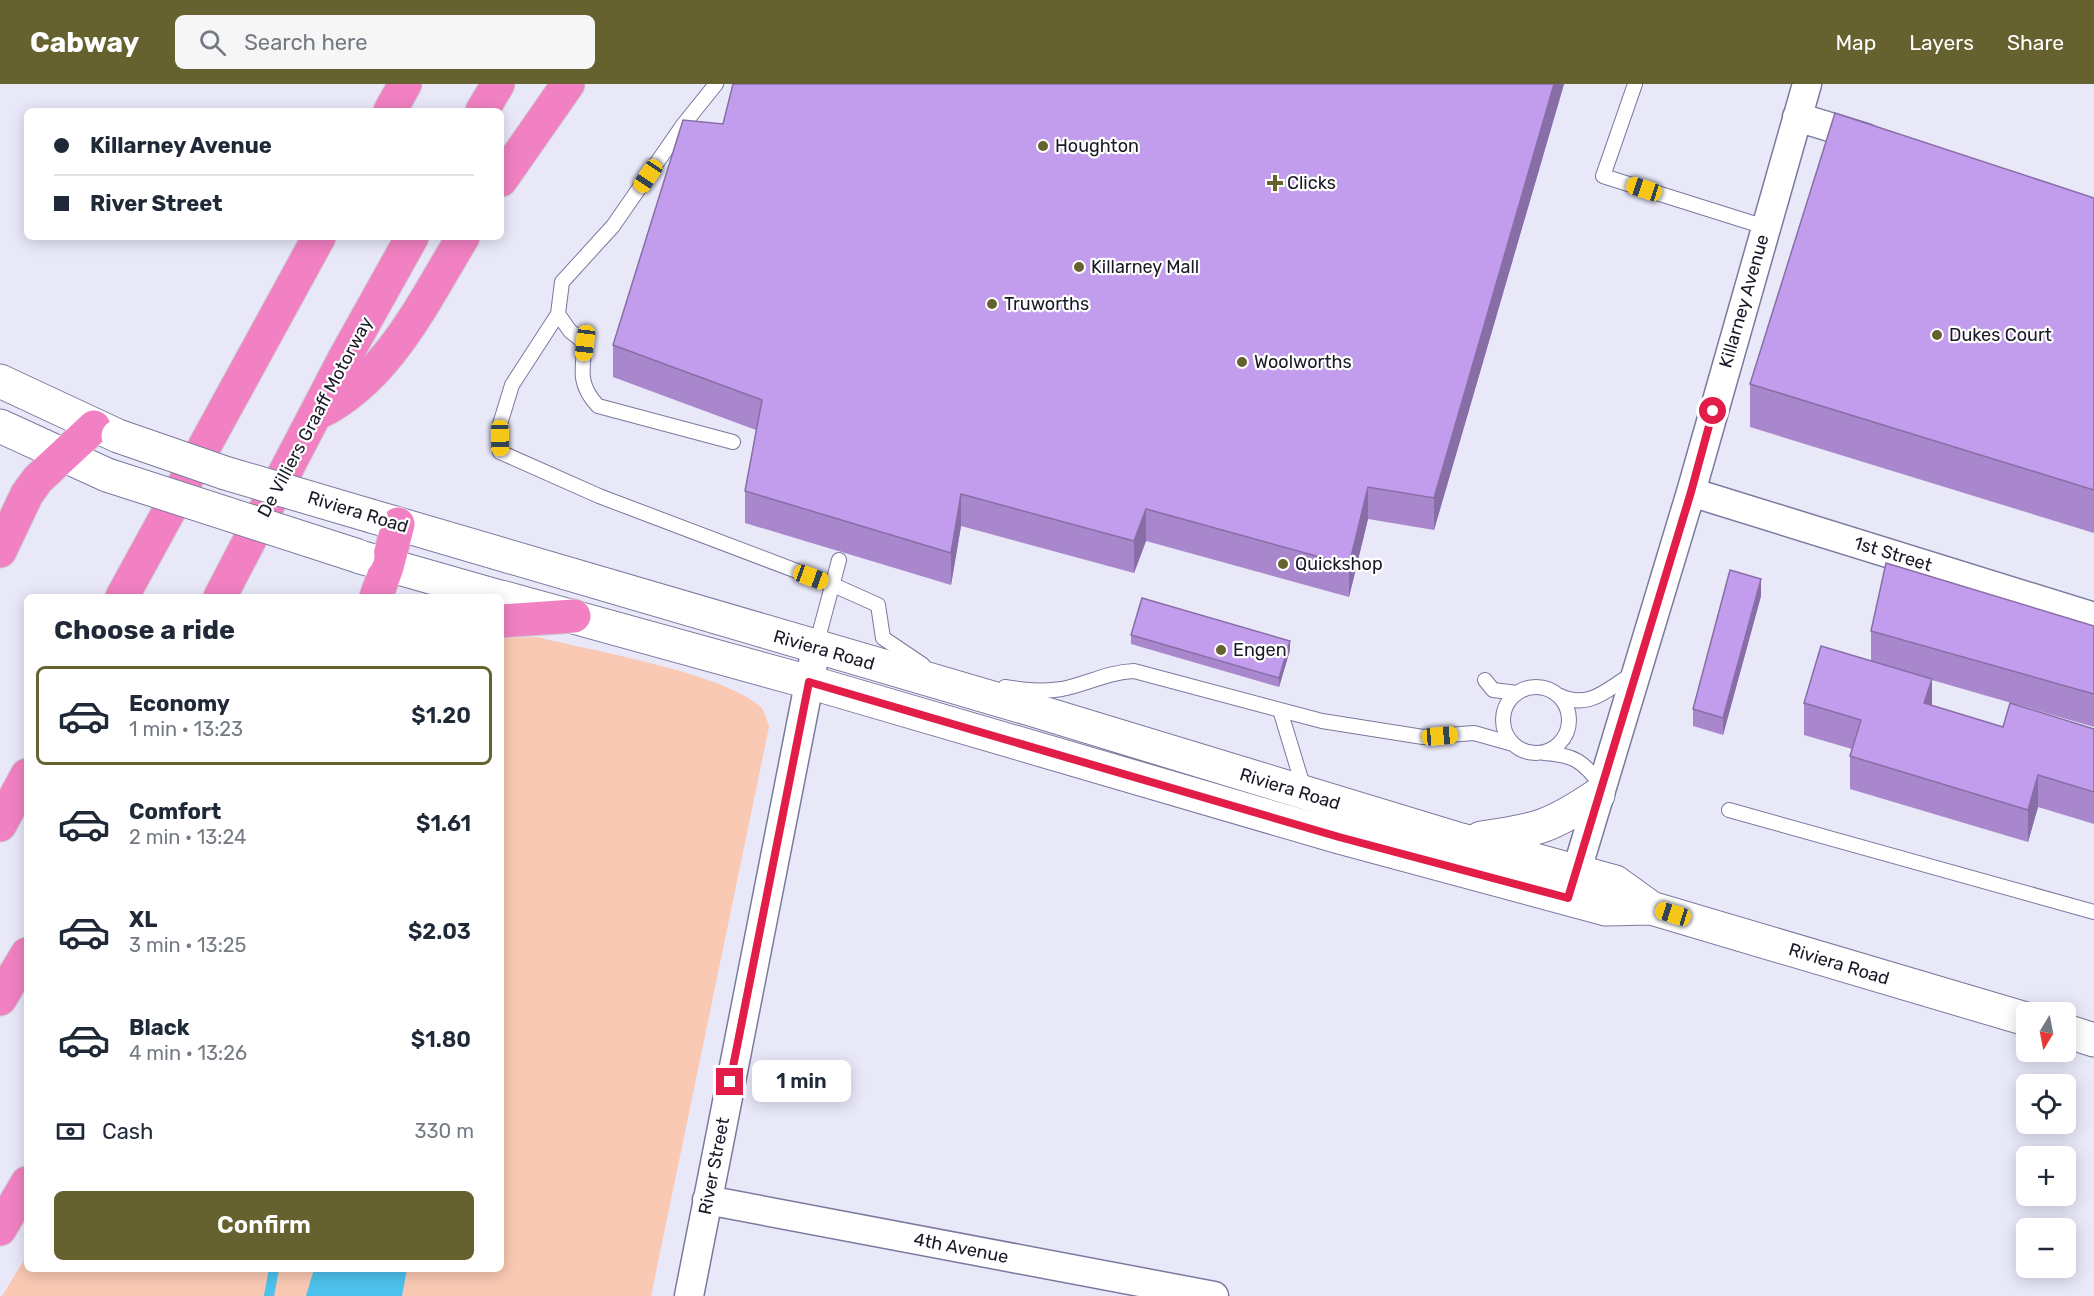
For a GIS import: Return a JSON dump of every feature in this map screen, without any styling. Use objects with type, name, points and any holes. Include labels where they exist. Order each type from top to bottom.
[{"type":"highway","points":[[392,108],[405,84]]},
{"type":"highway","points":[[484,108],[498,84]]},
{"type":"highway","points":[[504,176],[568,84]]},
{"type":"highway","points":[[124,594],[317,240]]},
{"type":"highway","name":"De Villiers Graaff Motorway","points":[[222,594],[410,240]]},
{"type":"highway","points":[[318,413],[359,388],[385,358],[408,327],[461,240]]},
{"type":"highway","points":[[0,551],[27,494],[60,455],[106,431]]},
{"type":"highway","points":[[376,594],[373,562],[384,520]]},
{"type":"highway","points":[[504,621],[574,616]]},
{"type":"highway","points":[[0,825],[24,781]]},
{"type":"highway","points":[[0,999],[24,959]]},
{"type":"highway","points":[[0,1229],[24,1188]]},
{"type":"main road","name":"Riviera Road","points":[[0,381],[106,431],[225,473],[816,648],[1032,700],[1305,794],[1461,840],[1573,885],[1606,909],[1651,908],[2016,1016]]},
{"type":"main road","name":"Riviera Road","points":[[0,426],[107,475],[373,562],[489,594]]},
{"type":"main road","name":"Riviera Road","points":[[504,598],[809,682],[1339,837],[1573,885]]},
{"type":"main road","points":[[1461,840],[1526,833],[1551,824],[1600,790]]},
{"type":"main road","points":[[2076,1034],[2094,1040]]},
{"type":"street","name":"Killarney Avenue","points":[[1573,885],[1635,672],[1691,492],[1807,84]]},
{"type":"street","points":[[1797,117],[1888,145]]},
{"type":"street","name":"1st Street","points":[[1691,492],[2094,617]]},
{"type":"street","name":"River Street","points":[[688,1296],[816,648]]},
{"type":"street","name":"4th Avenue","points":[[707,1200],[1214,1296]]},
{"type":"lane","points":[[717,84],[683,125],[613,226],[562,282],[558,314],[512,385],[500,424],[500,452],[651,517],[831,584],[878,605],[883,639],[917,663],[1032,700],[1114,672],[1134,671],[1322,721],[1423,737],[1474,733],[1513,744]]},
{"type":"lane","points":[[1635,84],[1603,176],[1765,227]]},
{"type":"lane","points":[[558,314],[570,331],[585,343],[582,371],[586,393],[598,406],[732,442]]},
{"type":"lane","points":[[816,648],[839,560]]},
{"type":"lane","points":[[1485,680],[1492,690],[1517,693],[1536,687],[1574,703],[1602,695],[1635,672]]},
{"type":"lane","points":[[1517,693],[1508,702],[1503,716],[1505,732],[1513,744],[1522,751],[1567,754],[1591,772],[1600,790]]},
{"type":"lane","points":[[1539,753],[1554,748],[1568,730],[1568,712],[1563,702],[1554,693]]},
{"type":"lane","points":[[1281,710],[1305,794]]},
{"type":"lane","points":[[1729,810],[2094,912]]},
{"type":"shaded area","points":[[537,637],[654,664],[716,683],[741,694],[760,706],[765,713],[769,727],[651,1296],[2,1296],[24,1260],[24,1272],[504,1272],[504,638]]},
{"type":"water","points":[[313,1272],[406,1272],[402,1296],[306,1296]]},
{"type":"building","name":"Killarney Mall","points":[[733,84],[1554,84],[1434,498],[1368,487],[1349,565],[1146,509],[1134,541],[961,494],[951,553],[745,491],[762,400],[613,345],[683,120],[723,124]]},
{"type":"building","name":"Dukes Court","points":[[1835,113],[2094,198],[2094,490],[1750,384]]},
{"type":"building","points":[[1886,563],[2094,626],[2094,694],[1871,631]]},
{"type":"building","points":[[1730,570],[1761,579],[1723,718],[1693,709]]},
{"type":"building","points":[[1142,598],[1290,641],[1279,678],[1131,635]]},
{"type":"building","points":[[1821,646],[1932,679],[1924,703],[2003,727],[2010,703],[2094,729],[2094,792],[2038,775],[2028,810],[1850,756],[1861,720],[1804,703]]},
{"type":"waterway","points":[[269,1296],[273,1272]]},
{"type":"place","name":"Houghton","points":[[1043,146]]},
{"type":"place","name":"Clicks","points":[[1275,183]]},
{"type":"place","name":"Killarney Mall","points":[[1079,267]]},
{"type":"place","name":"Truworths","points":[[992,304]]},
{"type":"place","name":"Dukes Court","points":[[1937,335]]},
{"type":"place","name":"Woolworths","points":[[1242,362]]},
{"type":"place","name":"Quickshop","points":[[1283,564]]},
{"type":"place","name":"Engen","points":[[1221,650]]},
{"type":"route","points":[[730,1082],[809,682],[1339,837],[1568,898],[1691,492],[1713,411]]}]
